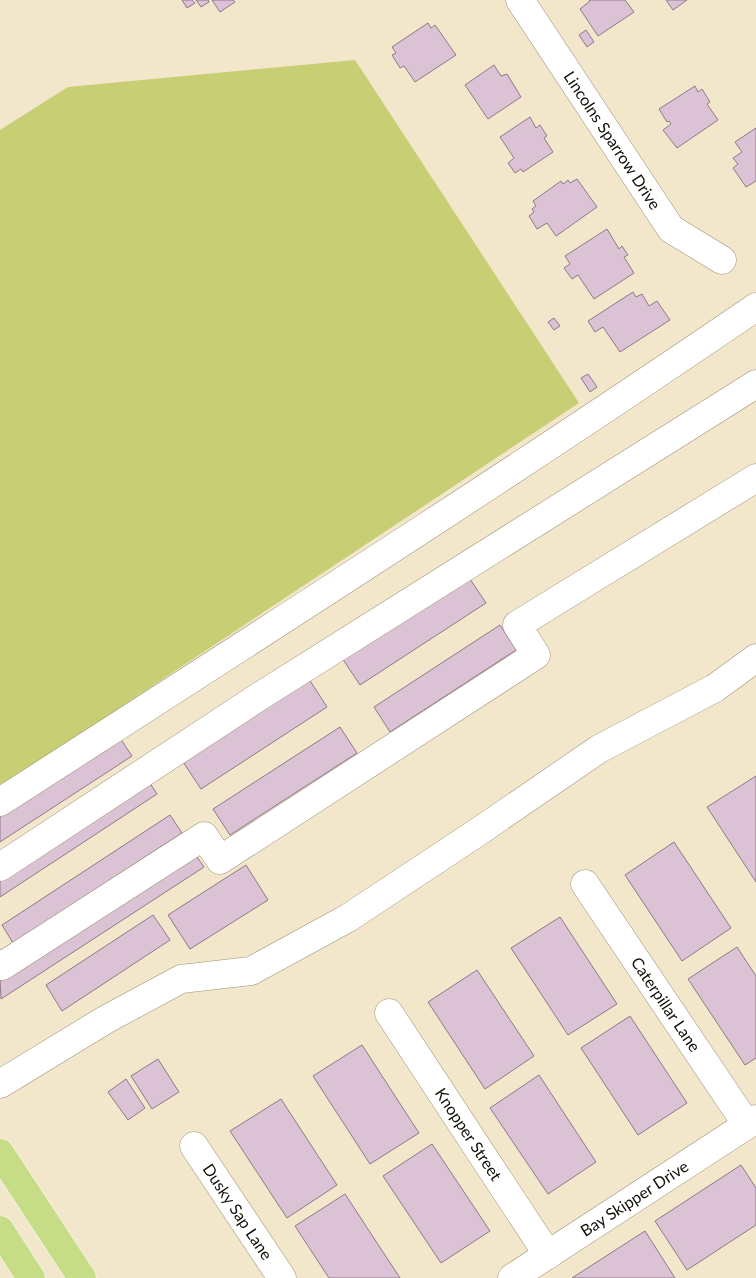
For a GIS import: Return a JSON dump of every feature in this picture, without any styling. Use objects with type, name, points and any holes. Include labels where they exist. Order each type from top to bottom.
[{"type":"main road","points":[[0,1153],[82,1278]]},
{"type":"main road","points":[[0,1230],[31,1278]]},
{"type":"street","name":"Lincolns Sparrow Drive","points":[[520,0],[671,229],[722,260]]},
{"type":"street","points":[[0,802],[372,562],[756,308]]},
{"type":"street","points":[[0,866],[260,696],[756,384]]},
{"type":"street","points":[[0,964],[2,966],[204,836],[220,860],[536,655],[517,625],[756,478]]},
{"type":"street","points":[[0,1084],[105,1020],[181,979],[251,971],[348,918],[475,834],[598,749],[715,688],[756,658]]},
{"type":"street","name":"Caterpillar Lane","points":[[585,884],[752,1122]]},
{"type":"street","name":"Knopper Street","points":[[388,1013],[548,1255]]},
{"type":"street","name":"Bay Skipper Drive","points":[[512,1278],[752,1122]]},
{"type":"street","name":"Dusky Sap Lane","points":[[194,1146],[282,1278]]},
{"type":"green space","points":[[355,60],[579,403],[0,787],[0,130],[68,87]]},
{"type":"building","points":[[182,0],[192,0],[195,3],[187,8]]},
{"type":"building","points":[[196,0],[208,0],[209,2],[201,7]]},
{"type":"building","points":[[212,0],[233,0],[235,2],[220,12]]},
{"type":"building","points":[[589,0],[625,0],[634,12],[598,36],[580,9]]},
{"type":"building","points":[[666,0],[687,0],[673,10]]},
{"type":"building","points":[[428,23],[431,28],[435,25],[456,55],[415,82],[404,66],[400,68],[392,55],[396,53],[392,47]]},
{"type":"building","points":[[586,30],[594,42],[587,47],[579,35]]},
{"type":"building","points":[[494,65],[501,76],[507,74],[521,97],[488,119],[465,85]]},
{"type":"building","points":[[695,86],[698,92],[702,89],[710,102],[707,104],[718,120],[677,148],[663,130],[671,124],[669,121],[667,122],[659,109]]},
{"type":"building","points":[[530,117],[536,128],[540,125],[547,136],[544,138],[553,152],[523,172],[521,169],[515,173],[508,163],[514,158],[500,137]]},
{"type":"building","points":[[756,128],[756,181],[746,187],[733,168],[738,164],[733,158],[742,152],[735,142]]},
{"type":"building","points":[[577,179],[597,207],[556,236],[547,223],[537,229],[529,216],[534,212],[532,209],[536,206],[533,201],[561,181],[563,184],[568,180],[570,183]]},
{"type":"building","points":[[607,229],[619,249],[622,246],[628,255],[624,257],[634,273],[594,299],[578,275],[572,279],[564,268],[570,264],[565,256]]},
{"type":"building","points":[[633,292],[636,297],[642,294],[649,306],[657,301],[670,320],[620,352],[603,327],[595,332],[588,321]]},
{"type":"building","points":[[554,318],[560,326],[554,330],[548,322]]},
{"type":"building","points":[[588,374],[597,387],[590,392],[581,378]]},
{"type":"building","points":[[466,573],[486,603],[360,685],[340,655]]},
{"type":"building","points":[[500,625],[516,650],[390,732],[374,707]]},
{"type":"building","points":[[307,676],[327,707],[201,789],[181,759]]},
{"type":"building","points":[[340,727],[357,753],[230,835],[213,809]]},
{"type":"building","points":[[120,738],[132,756],[0,842],[0,816]]},
{"type":"building","points":[[756,776],[756,882],[707,807]]},
{"type":"building","points":[[146,777],[157,794],[0,897],[0,872]]},
{"type":"building","points":[[170,815],[182,833],[13,943],[2,925]]},
{"type":"building","points":[[674,842],[731,928],[682,961],[625,875]]},
{"type":"building","points":[[195,854],[204,867],[1,999],[0,979]]},
{"type":"building","points":[[246,865],[268,900],[190,949],[168,915]]},
{"type":"building","points":[[153,915],[170,940],[62,1011],[46,985]]},
{"type":"building","points":[[560,917],[617,1004],[568,1035],[511,948]]},
{"type":"building","points":[[737,947],[756,976],[756,1058],[745,1065],[688,979]]},
{"type":"building","points":[[477,970],[534,1056],[485,1089],[428,1002]]},
{"type":"building","points":[[630,1016],[687,1103],[638,1135],[581,1048]]},
{"type":"building","points":[[362,1045],[419,1133],[370,1164],[313,1076]]},
{"type":"building","points":[[158,1059],[179,1092],[152,1109],[131,1076]]},
{"type":"building","points":[[539,1075],[596,1162],[548,1194],[490,1108]]},
{"type":"building","points":[[126,1079],[145,1108],[128,1120],[108,1092]]},
{"type":"building","points":[[281,1099],[337,1185],[287,1218],[230,1131]]},
{"type":"building","points":[[432,1144],[490,1231],[441,1263],[383,1176]]},
{"type":"building","points":[[741,1165],[756,1188],[756,1225],[687,1270],[655,1221]]},
{"type":"building","points":[[345,1194],[400,1278],[329,1278],[295,1226]]},
{"type":"building","points":[[645,1231],[675,1278],[572,1278]]}]
